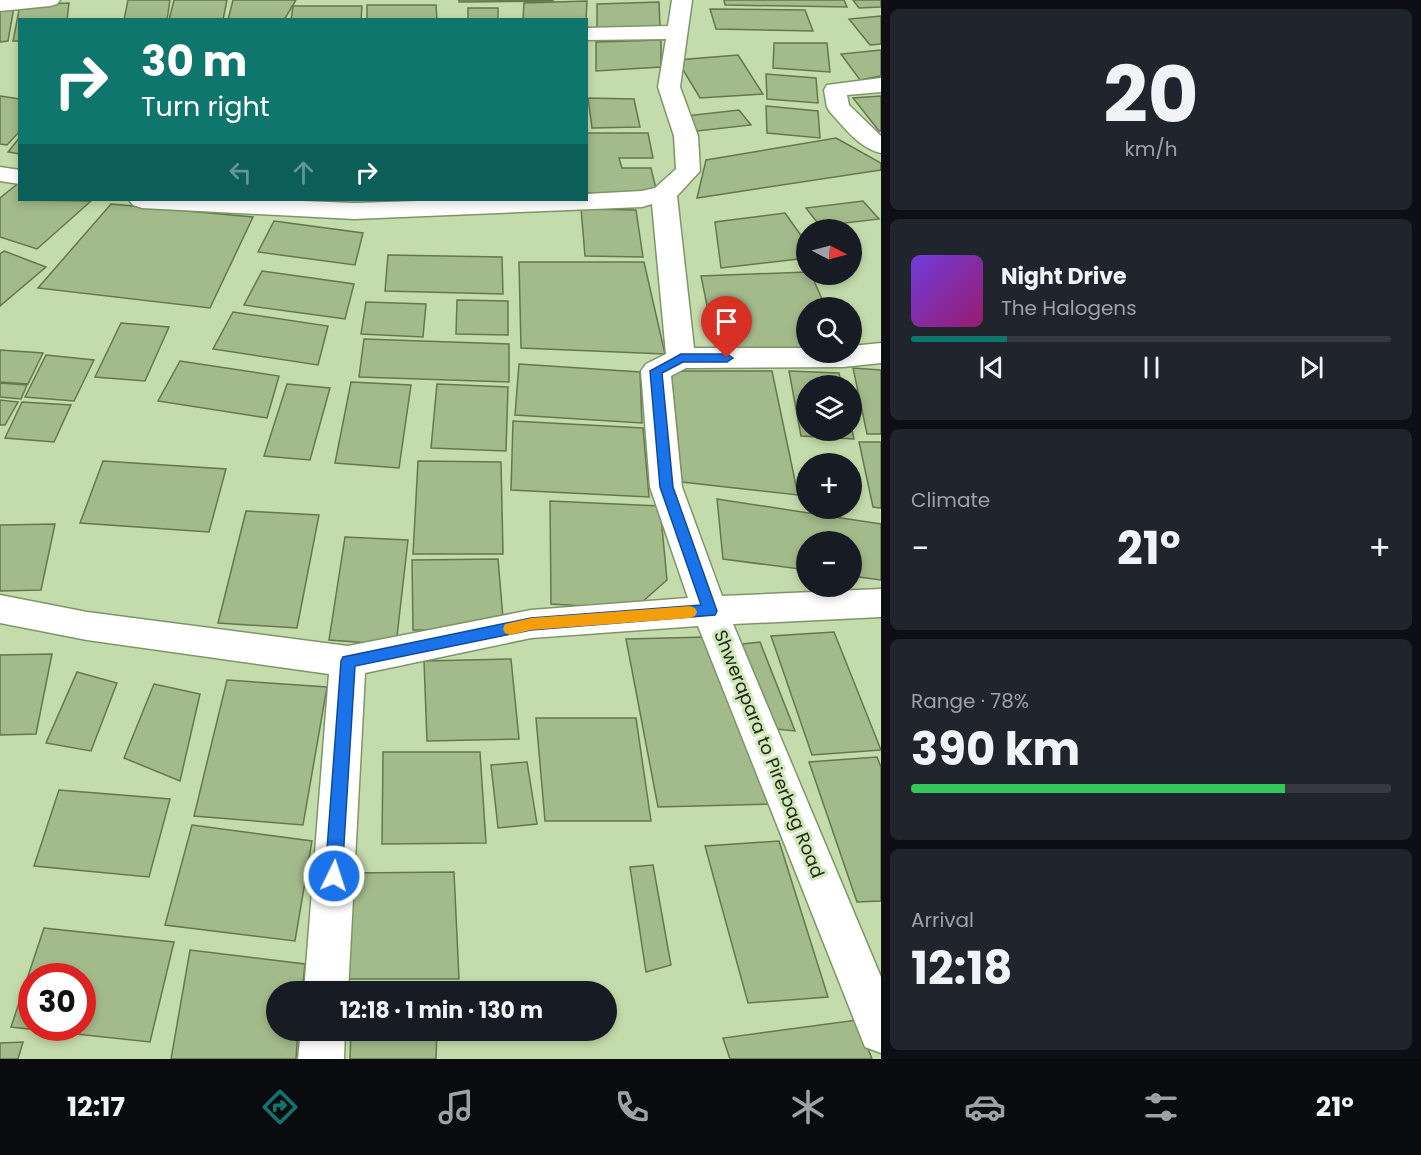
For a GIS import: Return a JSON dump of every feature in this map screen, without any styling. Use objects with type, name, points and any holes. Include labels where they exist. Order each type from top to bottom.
[{"type":"street","points":[[0,5],[50,0]]},
{"type":"street","points":[[161,201],[354,211],[642,199],[664,194],[688,171],[686,136],[669,87],[682,0]]},
{"type":"street","points":[[588,34],[677,32]]},
{"type":"street","points":[[881,85],[835,90],[838,107],[867,137],[881,146]]},
{"type":"street","points":[[0,174],[18,177]]},
{"type":"street","points":[[664,194],[681,358],[843,357],[881,353]]},
{"type":"street","name":"Shwerapara to Pirerbag Road","points":[[681,358],[656,371],[666,487],[710,611],[881,1031]]},
{"type":"street","points":[[0,609],[87,626],[348,661],[531,624],[710,611],[881,603]]},
{"type":"street","points":[[327,981],[348,661]]},
{"type":"street","points":[[321,1059],[322,1041]]},
{"type":"building","points":[[128,0],[170,0],[167,18],[124,18]]},
{"type":"building","points":[[174,0],[227,0],[223,18],[170,18]]},
{"type":"building","points":[[233,0],[296,0],[285,18],[228,18]]},
{"type":"building","points":[[459,0],[552,0],[553,1],[459,2]]},
{"type":"building","points":[[724,0],[844,0],[847,7],[725,5]]},
{"type":"building","points":[[853,0],[881,0],[881,7],[859,8]]},
{"type":"building","points":[[587,1],[586,18],[523,18],[524,3]]},
{"type":"building","points":[[659,2],[660,27],[597,30],[597,4]]},
{"type":"building","points":[[69,3],[67,18],[18,18],[18,41],[13,41],[20,5]]},
{"type":"building","points":[[367,5],[436,5],[437,18],[367,18]]},
{"type":"building","points":[[293,6],[362,6],[361,18],[291,18]]},
{"type":"building","points":[[14,7],[8,41],[0,42],[0,8]]},
{"type":"building","points":[[468,8],[498,8],[498,18],[468,18]]},
{"type":"building","points":[[710,9],[805,10],[813,31],[716,29]]},
{"type":"building","points":[[881,16],[881,44],[870,45],[849,19]]},
{"type":"building","points":[[661,40],[661,67],[596,71],[596,42]]},
{"type":"building","points":[[774,43],[827,43],[830,72],[773,68]]},
{"type":"building","points":[[881,50],[881,76],[860,80],[841,54]]},
{"type":"building","points":[[738,55],[763,94],[700,98],[677,60]]},
{"type":"building","points":[[766,74],[816,78],[818,103],[767,99]]},
{"type":"building","points":[[0,96],[18,99],[18,133],[7,145],[0,144]]},
{"type":"building","points":[[881,96],[881,131],[879,131],[853,98]]},
{"type":"building","points":[[588,98],[634,99],[640,127],[592,128]]},
{"type":"building","points":[[766,106],[818,111],[820,138],[767,133]]},
{"type":"building","points":[[739,110],[751,125],[697,131],[685,116]]},
{"type":"building","points":[[588,133],[648,133],[653,158],[619,158],[622,168],[651,168],[657,193],[588,193]]},
{"type":"building","points":[[836,138],[881,163],[881,170],[697,198],[706,160]]},
{"type":"building","points":[[18,140],[18,154],[8,152]]},
{"type":"building","points":[[18,184],[18,201],[91,201],[37,249],[0,237],[0,198]]},
{"type":"building","points":[[863,201],[879,219],[862,221],[862,219],[815,219],[806,208]]},
{"type":"building","points":[[111,204],[253,217],[210,308],[38,288]]},
{"type":"building","points":[[581,209],[636,210],[643,257],[585,256]]},
{"type":"building","points":[[785,213],[796,228],[796,259],[721,268],[715,222]]},
{"type":"building","points":[[274,221],[363,233],[355,265],[258,252]]},
{"type":"building","points":[[4,251],[46,267],[0,306],[0,254]]},
{"type":"building","points":[[388,255],[502,257],[503,294],[385,291]]},
{"type":"building","points":[[519,262],[644,262],[665,354],[521,348]]},
{"type":"building","points":[[262,271],[354,284],[345,319],[244,305]]},
{"type":"building","points":[[796,272],[796,285],[816,285],[821,297],[796,297],[796,348],[716,350],[701,276]]},
{"type":"building","points":[[457,300],[508,301],[508,335],[456,334]]},
{"type":"building","points":[[366,302],[426,304],[423,337],[361,334]]},
{"type":"building","points":[[233,312],[328,326],[318,365],[213,349]]},
{"type":"building","points":[[121,323],[169,327],[145,381],[95,377]]},
{"type":"building","points":[[364,339],[509,344],[509,382],[359,377]]},
{"type":"building","points":[[0,350],[43,353],[28,384],[0,382]]},
{"type":"building","points":[[46,355],[94,360],[74,401],[25,397]]},
{"type":"building","points":[[180,361],[279,376],[267,418],[158,401]]},
{"type":"building","points":[[519,364],[640,372],[642,423],[515,415]]},
{"type":"building","points":[[853,368],[881,370],[881,434],[867,434],[862,410],[862,375],[854,375]]},
{"type":"building","points":[[671,371],[772,371],[796,495],[682,482]]},
{"type":"building","points":[[789,371],[839,373],[839,375],[796,375],[796,409]]},
{"type":"building","points":[[351,382],[411,385],[399,468],[335,463]]},
{"type":"building","points":[[0,383],[27,385],[21,399],[0,397]]},
{"type":"building","points":[[287,384],[330,388],[310,460],[264,456]]},
{"type":"building","points":[[437,384],[508,387],[506,451],[431,448]]},
{"type":"building","points":[[0,400],[18,402],[5,425],[0,425]]},
{"type":"building","points":[[22,402],[71,405],[54,442],[5,438]]},
{"type":"building","points":[[513,421],[643,428],[649,497],[511,490]]},
{"type":"building","points":[[859,442],[881,442],[881,508],[873,507]]},
{"type":"building","points":[[103,461],[226,469],[209,532],[80,523]]},
{"type":"building","points":[[418,461],[501,462],[503,554],[413,554]]},
{"type":"building","points":[[717,499],[796,511],[796,519],[848,519],[881,524],[881,580],[862,577],[862,531],[796,531],[796,569],[723,559]]},
{"type":"building","points":[[550,501],[660,506],[667,580],[634,609],[551,604]]},
{"type":"building","points":[[246,511],[319,515],[297,628],[218,623]]},
{"type":"building","points":[[55,524],[41,590],[0,591],[0,525]]},
{"type":"building","points":[[345,537],[408,540],[396,645],[329,640]]},
{"type":"building","points":[[498,559],[504,630],[413,630],[412,560]]},
{"type":"building","points":[[834,632],[881,750],[812,755],[771,636]]},
{"type":"building","points":[[707,637],[775,804],[658,807],[626,639]]},
{"type":"building","points":[[760,642],[795,731],[766,728],[734,645]]},
{"type":"building","points":[[52,654],[36,734],[0,735],[0,655]]},
{"type":"building","points":[[511,659],[519,739],[427,741],[424,661]]},
{"type":"building","points":[[77,672],[117,683],[91,751],[46,743]]},
{"type":"building","points":[[227,680],[327,687],[303,825],[194,816]]},
{"type":"building","points":[[154,684],[200,694],[180,781],[124,758]]},
{"type":"building","points":[[536,718],[636,718],[651,821],[545,821]]},
{"type":"building","points":[[383,752],[480,752],[486,843],[382,844]]},
{"type":"building","points":[[877,757],[881,767],[881,901],[857,902],[809,762]]},
{"type":"building","points":[[527,762],[537,824],[498,828],[491,765]]},
{"type":"building","points":[[59,790],[170,799],[149,877],[34,866]]},
{"type":"building","points":[[192,825],[312,841],[295,941],[165,925]]},
{"type":"building","points":[[779,841],[828,997],[748,1003],[705,846]]},
{"type":"building","points":[[653,865],[671,965],[646,972],[630,867]]},
{"type":"building","points":[[454,872],[459,979],[346,979],[349,873]]},
{"type":"building","points":[[44,928],[174,942],[150,1042],[96,1036],[96,963],[32,963]]},
{"type":"building","points":[[190,950],[305,964],[303,981],[266,981],[266,1041],[297,1041],[296,1059],[171,1059]]},
{"type":"building","points":[[18,1006],[18,1028],[11,1027]]},
{"type":"building","points":[[857,1020],[872,1059],[730,1059],[723,1038]]},
{"type":"building","points":[[351,1041],[437,1041],[436,1059],[350,1059]]},
{"type":"building","points":[[23,1042],[18,1059],[0,1059],[0,1043]]},
{"type":"slow traffic","points":[[510,629],[531,624],[690,612]]},
{"type":"route","points":[[334,876],[348,661],[531,624],[710,611],[666,487],[656,371],[681,358],[727,358]]}]
